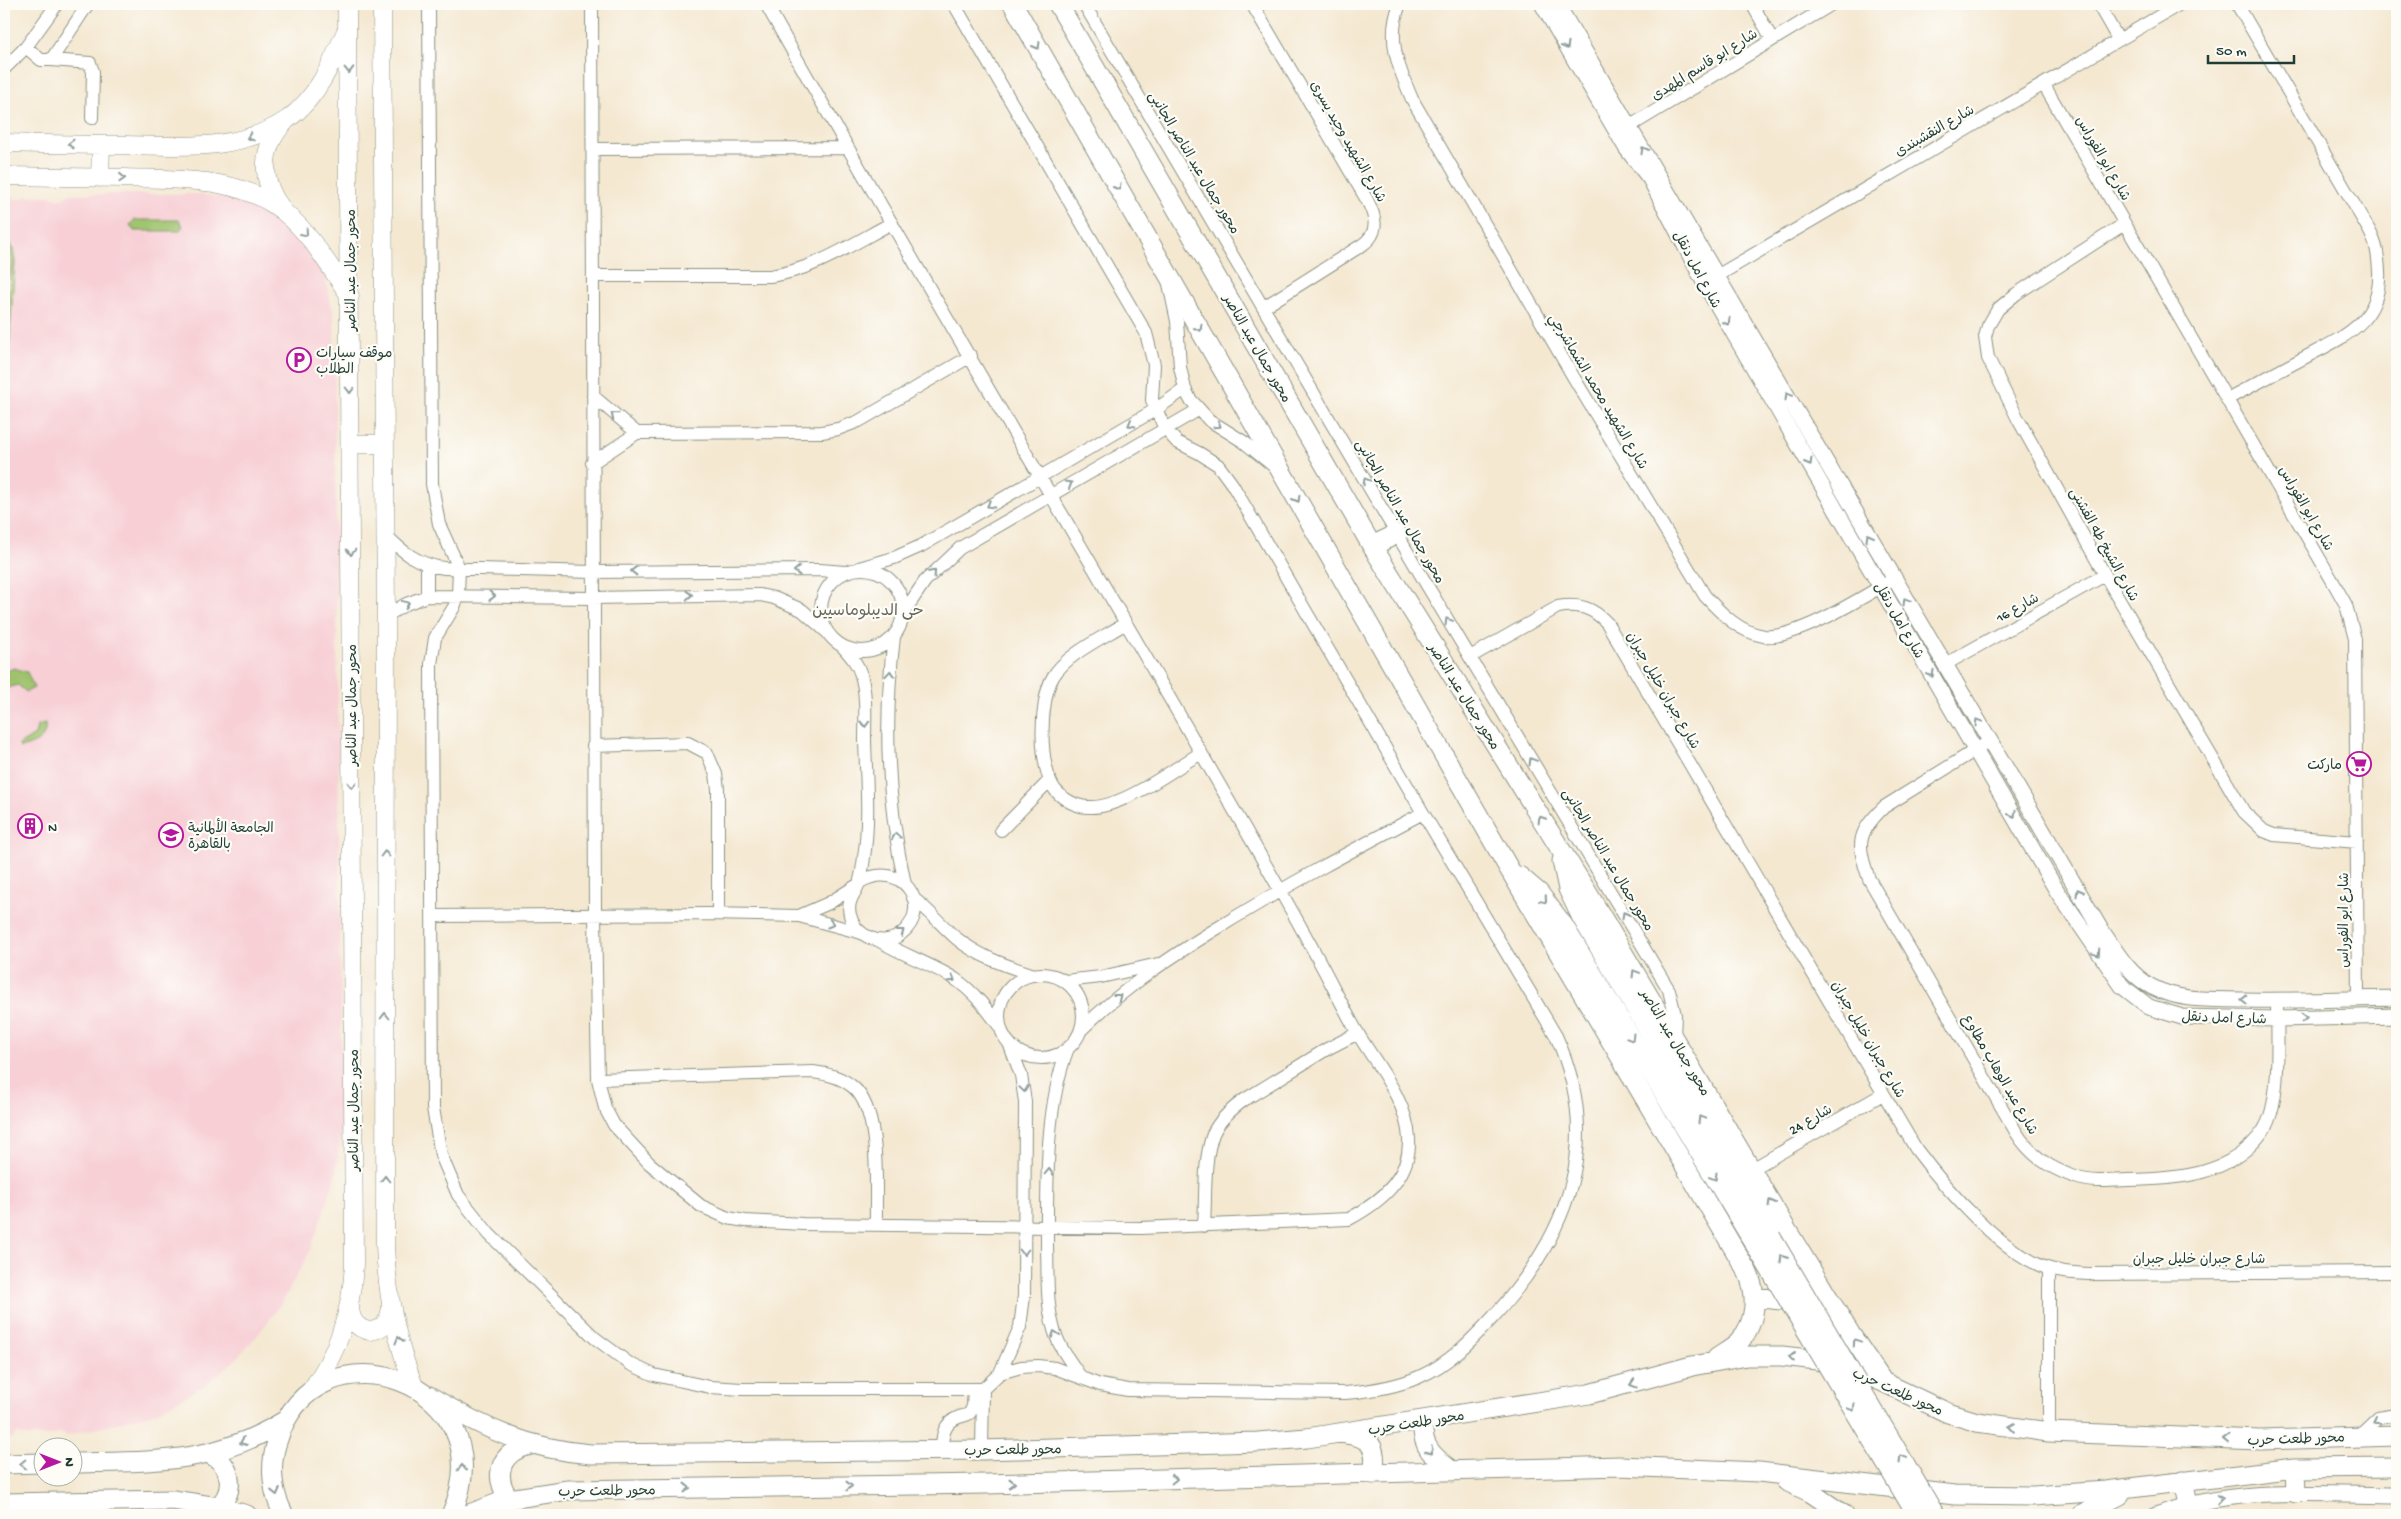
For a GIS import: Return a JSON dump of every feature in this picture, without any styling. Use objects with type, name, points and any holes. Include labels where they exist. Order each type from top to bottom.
[{"type":"main road","name":"محور جمال عبد الناصر","points":[[307,1396],[336,1350],[350,1305],[354,1263],[348,4]]},
{"type":"main road","points":[[382,4],[386,616],[385,1246],[391,1306],[402,1353],[422,1391],[451,1423],[462,1457],[461,1488],[451,1515]]},
{"type":"main road","points":[[1013,4],[1508,868],[1748,1271],[1755,1297],[1753,1316],[1745,1335],[1738,1344],[1712,1361]]},
{"type":"main road","name":"محور جمال عبد الناصر","points":[[1058,4],[1372,546],[1560,850],[1851,1335],[1883,1382]]},
{"type":"main road","points":[[348,26],[327,71],[313,95],[276,131],[268,147],[265,164],[270,190],[284,212],[314,245],[350,296]]},
{"type":"main road","points":[[4,143],[189,146],[229,142],[260,134],[288,118]]},
{"type":"main road","points":[[100,178],[101,145]]},
{"type":"main road","points":[[4,176],[186,180],[225,185],[252,193],[284,212]]},
{"type":"main road","points":[[351,444],[384,444]]},
{"type":"main road","points":[[1372,546],[1397,534]]},
{"type":"main road","points":[[1560,850],[1568,889],[1578,911],[1917,1515]]},
{"type":"main road","points":[[1508,868],[1539,893],[1559,919],[1935,1515]]},
{"type":"main road","points":[[1755,1297],[1772,1301],[1789,1298],[1804,1288],[1814,1274]]},
{"type":"main road","points":[[350,1305],[353,1322],[360,1328],[370,1331],[380,1328],[387,1322],[391,1306]]},
{"type":"main road","name":"محور طلعت حرب","points":[[286,1420],[307,1396],[334,1380],[366,1374],[398,1379],[492,1431],[531,1445],[571,1453],[613,1455],[982,1450],[1258,1442],[1345,1434],[1589,1394],[1712,1361],[1764,1356],[1817,1360],[1850,1369],[1958,1416],[1977,1422],[2049,1432],[2260,1440],[2397,1436]]},
{"type":"main road","points":[[82,1463],[169,1460],[210,1454],[254,1438],[286,1420]]},
{"type":"main road","points":[[284,1515],[276,1498],[272,1465],[279,1434],[286,1420]]},
{"type":"main road","points":[[1422,1422],[1423,1442],[1429,1453],[1453,1472]]},
{"type":"main road","points":[[1345,1434],[1360,1436],[1372,1445],[1376,1459],[1373,1474]]},
{"type":"main road","points":[[509,1499],[501,1483],[502,1465],[514,1451],[531,1445]]},
{"type":"main road","points":[[210,1454],[225,1466],[230,1478],[229,1491],[218,1507]]},
{"type":"main road","points":[[4,1464],[32,1464]]},
{"type":"main road","name":"محور طلعت حرب","points":[[467,1515],[509,1499],[568,1490],[987,1484],[1620,1466],[1759,1472],[1955,1495],[2051,1495],[2143,1487],[2295,1468],[2397,1467]]},
{"type":"main road","points":[[2295,1468],[2296,1493]]},
{"type":"main road","points":[[1759,1472],[1810,1492],[1844,1515]]},
{"type":"main road","points":[[2183,1481],[2188,1504]]},
{"type":"main road","points":[[2081,1515],[2109,1500],[2143,1487]]},
{"type":"main road","points":[[4,1503],[173,1500],[218,1507],[247,1515]]},
{"type":"street","points":[[4,69],[26,47],[57,4]]},
{"type":"street","points":[[51,60],[88,4]]},
{"type":"street","points":[[429,4],[432,484],[437,519],[459,568],[458,596],[454,607],[435,638],[431,664],[432,1108],[437,1140],[448,1177],[458,1195],[490,1234],[595,1338],[630,1364],[654,1376],[710,1387],[742,1389],[979,1389]]},
{"type":"street","points":[[592,4],[594,276],[592,598],[595,915],[598,1079],[605,1108],[622,1135],[674,1185],[715,1214],[728,1218],[774,1224],[1024,1228],[1204,1226],[1349,1219],[1370,1208],[1396,1183],[1407,1155],[1409,1139],[1403,1112],[1392,1087],[1358,1034],[1280,889],[971,356],[847,148],[766,4]]},
{"type":"street","points":[[942,1450],[942,1436],[947,1426],[955,1419],[967,1416],[972,1410],[979,1389],[1000,1373],[1021,1366],[1055,1368],[1100,1385],[1142,1390],[1318,1394],[1375,1390],[1420,1377],[1446,1362],[1471,1341],[1511,1297],[1540,1256],[1566,1203],[1574,1172],[1579,1139],[1579,1112],[1574,1086],[1567,1060],[1556,1036],[1423,813],[1232,484],[1218,465],[1177,442],[1165,428],[1155,410],[1152,392],[1154,365],[1146,333],[954,4]]},
{"type":"street","name":"محور جمال عبد الناصر الجانبى","points":[[1084,4],[1669,990],[1675,1014],[1674,1038]]},
{"type":"street","name":"شارع الشهيد وحيد يسرى","points":[[1252,4],[1367,200],[1375,225],[1374,233],[1362,246],[1264,307]]},
{"type":"street","name":"شارع الشهيد محمد الشماشرجي","points":[[1400,4],[1393,25],[1394,52],[1397,65],[1416,106],[1574,378],[1705,596],[1725,617],[1738,627],[1766,636],[1799,630],[1887,583]]},
{"type":"street","name":"شارع امل دنقل","points":[[1542,4],[1718,276],[1887,583],[1975,749],[2057,891],[2122,986],[2149,1007],[2167,1014],[2182,1016],[2277,1019],[2397,1016]]},
{"type":"street","name":"شارع امل دنقل","points":[[1557,4],[1705,284],[1887,583],[1944,665],[2100,928],[2126,966],[2139,979],[2171,995],[2185,998],[2277,1000],[2397,998]]},
{"type":"street","points":[[1752,4],[1772,39]]},
{"type":"street","name":"شارع ابو قاسم المهدى","points":[[1624,130],[1832,4]]},
{"type":"street","points":[[2098,4],[2118,39]]},
{"type":"street","name":"شارع النقشبندى","points":[[1705,284],[1895,170],[2044,85],[2118,39],[2180,4]]},
{"type":"street","points":[[2227,399],[2346,336],[2363,321],[2374,304],[2380,286],[2378,248],[2369,230],[2237,4]]},
{"type":"street","points":[[26,47],[41,60],[90,63],[93,72],[92,118]]},
{"type":"street","name":"شارع ابو الفوراس","points":[[2044,85],[2328,573],[2346,605],[2352,622],[2355,639],[2358,998]]},
{"type":"street","points":[[593,149],[847,148]]},
{"type":"street","points":[[594,276],[770,276],[786,274],[817,263],[892,223]]},
{"type":"street","name":"شارع الشيخ طه الفشنى","points":[[2124,224],[2008,301],[1993,317],[1985,337],[1988,358],[2105,575],[2244,812],[2264,831],[2274,835],[2357,842]]},
{"type":"street","points":[[1166,269],[1177,321],[1185,389],[1198,410],[1282,473]]},
{"type":"street","points":[[592,463],[637,434],[822,432],[838,428],[866,417],[971,356]]},
{"type":"street","points":[[827,632],[822,619],[821,605],[826,591],[834,580],[845,572],[906,553],[1155,410],[1185,389]]},
{"type":"street","points":[[592,396],[637,434]]},
{"type":"street","points":[[843,647],[856,651],[870,651],[883,646],[894,637],[901,625],[904,612],[925,581],[948,558],[1051,495],[1198,410]]},
{"type":"street","points":[[385,534],[406,554],[427,566],[593,572],[820,570],[845,572]]},
{"type":"street","points":[[427,566],[427,596]]},
{"type":"street","points":[[859,568],[886,575],[899,591],[904,612]]},
{"type":"street","name":"شارع 16","points":[[1944,665],[2105,575]]},
{"type":"street","points":[[386,616],[406,604],[427,596],[592,598],[760,595],[774,598],[802,610],[843,647],[858,666],[864,693],[867,829],[858,884],[850,901],[850,916],[862,934]]},
{"type":"street","name":"شارع جبران خليل جبران","points":[[1470,657],[1558,607],[1578,606],[1598,613],[1608,624],[1916,1150],[1950,1190],[2003,1242],[2028,1259],[2049,1269],[2088,1274],[2397,1272]]},
{"type":"street","points":[[1126,623],[1071,658],[1052,677],[1044,702],[1044,745],[1050,780],[1056,791],[1067,801],[1079,806],[1101,806],[1132,794],[1201,753]]},
{"type":"street","points":[[894,637],[889,695],[891,797],[895,836],[906,884],[914,898],[957,939],[973,950],[1034,975]]},
{"type":"street","name":"شارع عبد الوهاب مطاوع","points":[[1990,741],[1884,807],[1873,818],[1864,833],[1860,853],[1869,879],[2016,1132],[2032,1153],[2060,1171],[2092,1181],[2157,1180],[2193,1176],[2210,1171],[2237,1157],[2251,1145],[2270,1118],[2274,1094],[2277,1000]]},
{"type":"street","points":[[594,746],[688,744],[707,753],[716,774],[718,789],[718,914]]},
{"type":"street","points":[[1001,830],[1050,780]]},
{"type":"street","points":[[1009,1043],[1019,1052],[1031,1057],[1044,1058],[1057,1055],[1068,1048],[1082,1030],[1107,1006],[1160,963],[1280,889],[1423,813]]},
{"type":"street","points":[[799,916],[829,903],[871,876],[883,874],[895,877],[906,884]]},
{"type":"street","points":[[878,940],[899,936],[907,928],[913,919],[914,898]]},
{"type":"street","points":[[433,916],[718,914],[799,916],[878,940],[896,951],[955,979],[984,1005],[1001,1028],[1021,1075],[1024,1095],[1023,1312],[1015,1342],[1000,1373]]},
{"type":"street","points":[[1001,1028],[999,1016],[1006,994],[1018,981],[1034,975],[1046,974],[1065,981],[1101,977],[1160,963]]},
{"type":"street","points":[[1065,981],[1078,997],[1083,1011],[1082,1030]]},
{"type":"street","points":[[1204,1226],[1208,1160],[1213,1134],[1220,1123],[1233,1108],[1244,1100],[1327,1049],[1358,1034]]},
{"type":"street","points":[[1068,1048],[1057,1084],[1051,1125],[1047,1227],[1048,1293],[1053,1327],[1058,1341],[1080,1376]]},
{"type":"street","points":[[598,1079],[814,1072],[830,1074],[842,1079],[862,1098],[871,1121],[876,1225]]},
{"type":"street","name":"شارع 24","points":[[1752,1169],[1883,1094]]},
{"type":"street","points":[[2049,1269],[2049,1432]]},
{"type":"street","points":[[979,1389],[982,1450]]},
{"type":"street","points":[[2359,1436],[2371,1422],[2378,1418],[2397,1415]]},
{"type":"street","points":[[2156,1515],[2188,1504],[2229,1497],[2296,1493],[2397,1495]]},
{"type":"shaded area","name":"الجامعة الألمانية بالقاهرة","points":[[4,194],[10,194],[14,199],[22,199],[25,196],[50,196],[62,199],[67,194],[197,194],[237,199],[274,215],[290,227],[316,258],[325,277],[334,316],[342,1126],[335,1178],[311,1249],[283,1301],[260,1332],[234,1361],[205,1385],[155,1413],[66,1436],[64,1433],[58,1433],[54,1436],[26,1436],[17,1433],[12,1439],[4,1439]]},
{"type":"green space","points":[[134,220],[179,220],[183,226],[179,231],[134,231],[130,225]]},
{"type":"green space","points":[[4,237],[13,249],[15,262],[8,362],[6,363],[4,362],[11,260],[4,243]]},
{"type":"green space","points":[[14,668],[27,672],[34,688],[26,692],[18,685],[4,689],[4,672]]},
{"type":"green space","points":[[45,724],[42,738],[20,748],[19,745],[35,735],[37,726]]},
{"type":"place","name":"موقف سيارات الطلاب","points":[[299,360]]},
{"type":"place","name":"ماركت","points":[[2359,764]]},
{"type":"place","name":"N","points":[[30,826]]},
{"type":"place","name":"الجامعة الألمانية بالقاهرة","points":[[171,835]]},
{"type":"district","name":"حى الديبلوماسيين","points":[[868,609]]}]
